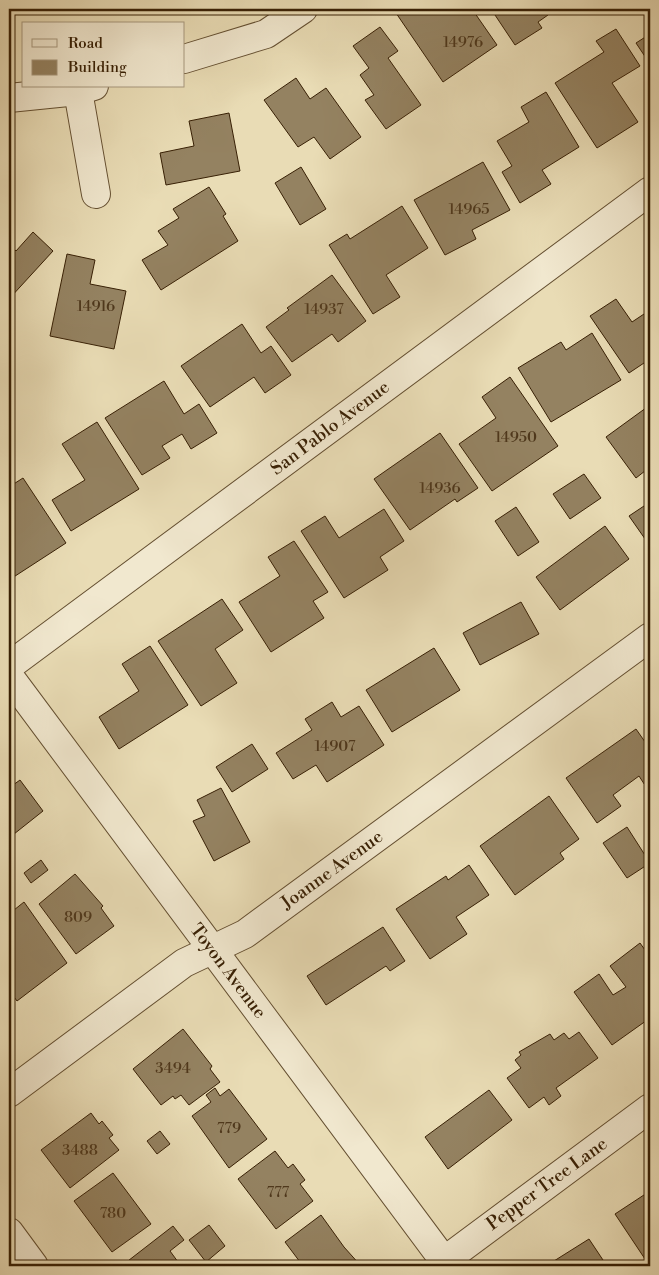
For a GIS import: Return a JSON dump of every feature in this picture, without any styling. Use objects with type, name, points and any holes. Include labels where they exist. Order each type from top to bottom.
[{"type":"street","points":[[185,59],[266,34],[303,9]]},
{"type":"street","points":[[9,98],[86,89],[96,194]]},
{"type":"street","name":"San Pablo Avenue","points":[[9,666],[650,191]]},
{"type":"street","name":"Joanne Avenue","points":[[9,1094],[184,963],[245,934],[650,637]]},
{"type":"street","name":"Toyon Avenue","points":[[9,676],[446,1264]]},
{"type":"street","name":"Pepper Tree Lane","points":[[446,1264],[650,1108]]},
{"type":"street","points":[[9,1232],[34,1266]]},
{"type":"building","points":[[403,9],[425,9],[428,14],[437,9],[472,9],[497,45],[443,82],[396,13]]},
{"type":"building","points":[[491,9],[544,9],[548,15],[538,22],[542,28],[515,45]]},
{"type":"building","points":[[380,27],[398,51],[388,58],[421,105],[386,129],[365,100],[374,95],[360,75],[369,68],[353,46]]},
{"type":"building","points":[[616,29],[640,66],[612,83],[638,122],[597,148],[555,83],[604,52],[596,41]]},
{"type":"building","points":[[650,34],[650,64],[636,43]]},
{"type":"building","points":[[296,78],[310,99],[326,88],[361,137],[330,159],[314,137],[298,147],[264,100]]},
{"type":"building","points":[[546,92],[579,147],[542,170],[551,184],[520,203],[502,172],[512,166],[497,141],[529,122],[521,107]]},
{"type":"building","points":[[229,113],[240,171],[166,185],[160,153],[194,146],[189,121]]},
{"type":"building","points":[[483,162],[510,210],[472,230],[476,239],[445,255],[414,200]]},
{"type":"building","points":[[301,167],[326,209],[300,225],[275,183]]},
{"type":"building","points":[[209,187],[226,214],[223,216],[238,241],[161,290],[142,260],[168,245],[158,231],[179,218],[173,209]]},
{"type":"building","points":[[402,206],[428,248],[386,275],[400,297],[373,314],[329,245],[347,234],[350,239]]},
{"type":"building","points":[[33,232],[53,251],[9,299],[9,244],[16,251]]},
{"type":"building","points":[[67,254],[95,260],[90,284],[126,291],[114,349],[50,336]]},
{"type":"building","points":[[332,275],[366,321],[338,342],[332,334],[292,362],[266,327],[289,310],[287,308]]},
{"type":"building","points":[[616,299],[632,322],[650,310],[650,359],[629,373],[590,316]]},
{"type":"building","points":[[242,324],[261,353],[271,346],[291,375],[265,393],[254,377],[210,407],[181,366]]},
{"type":"building","points":[[592,333],[621,380],[551,422],[518,368],[561,342],[566,350]]},
{"type":"building","points":[[510,377],[558,446],[492,491],[459,444],[496,418],[482,397]]},
{"type":"building","points":[[164,381],[184,414],[199,404],[217,433],[191,449],[182,434],[162,446],[170,458],[142,475],[105,418]]},
{"type":"building","points":[[650,405],[650,467],[636,478],[606,437]]},
{"type":"building","points":[[97,422],[139,489],[71,531],[52,500],[85,480],[62,444]]},
{"type":"building","points":[[440,433],[478,488],[457,502],[455,499],[410,530],[374,479]]},
{"type":"building","points":[[584,474],[601,498],[570,519],[553,494]]},
{"type":"building","points":[[23,478],[66,543],[9,580],[9,487]]},
{"type":"building","points":[[650,502],[650,546],[629,516]]},
{"type":"building","points":[[516,507],[539,542],[518,556],[495,521]]},
{"type":"building","points":[[384,509],[404,541],[380,557],[388,570],[344,598],[301,531],[325,516],[339,538]]},
{"type":"building","points":[[605,526],[629,559],[560,610],[536,577]]},
{"type":"building","points":[[294,541],[328,592],[313,601],[324,618],[271,652],[239,602],[280,576],[268,557]]},
{"type":"building","points":[[222,599],[243,630],[215,649],[237,683],[201,706],[158,641]]},
{"type":"building","points":[[521,602],[539,634],[480,665],[463,633]]},
{"type":"building","points":[[150,646],[188,705],[119,749],[99,717],[139,691],[122,664]]},
{"type":"building","points":[[434,648],[460,690],[392,732],[366,690]]},
{"type":"building","points":[[332,702],[341,717],[359,706],[384,745],[327,782],[316,765],[293,779],[276,753],[312,730],[305,719]]},
{"type":"building","points":[[636,729],[650,749],[650,793],[639,776],[613,795],[621,806],[597,823],[566,778]]},
{"type":"building","points":[[252,744],[268,769],[232,792],[216,767]]},
{"type":"building","points":[[20,780],[43,811],[9,838],[9,788]]},
{"type":"building","points":[[221,788],[250,842],[214,861],[193,821],[205,816],[197,800]]},
{"type":"building","points":[[549,796],[579,839],[560,853],[564,859],[515,895],[480,846]]},
{"type":"building","points":[[627,827],[650,863],[627,878],[603,843]]},
{"type":"building","points":[[41,860],[48,870],[31,883],[24,873]]},
{"type":"building","points":[[469,865],[489,895],[456,917],[467,934],[430,959],[396,909],[446,876],[448,880]]},
{"type":"building","points":[[75,874],[103,906],[101,908],[114,926],[76,954],[39,904]]},
{"type":"building","points":[[24,902],[67,963],[17,1001],[9,990],[9,914]]},
{"type":"building","points":[[383,927],[405,961],[390,971],[386,966],[326,1005],[307,976]]},
{"type":"building","points":[[640,943],[650,957],[650,1018],[612,1045],[574,992],[599,974],[613,995],[626,987],[610,966]]},
{"type":"building","points":[[183,1029],[212,1066],[210,1069],[220,1082],[189,1105],[181,1095],[175,1099],[173,1096],[161,1105],[133,1069]]},
{"type":"building","points":[[579,1032],[598,1058],[556,1088],[561,1096],[549,1105],[544,1097],[529,1108],[507,1078],[521,1068],[515,1060],[521,1055],[519,1052],[550,1034],[554,1040],[564,1033],[569,1039]]},
{"type":"building","points":[[215,1088],[220,1096],[229,1089],[267,1139],[229,1168],[192,1116],[211,1102],[206,1095]]},
{"type":"building","points":[[489,1090],[512,1120],[448,1169],[425,1137]]},
{"type":"building","points":[[91,1113],[99,1124],[102,1121],[113,1135],[109,1138],[119,1150],[70,1188],[41,1150]]},
{"type":"building","points":[[160,1131],[170,1144],[157,1154],[147,1141]]},
{"type":"building","points":[[275,1151],[288,1168],[293,1164],[305,1180],[300,1184],[313,1201],[276,1229],[238,1179]]},
{"type":"building","points":[[113,1173],[151,1224],[112,1252],[74,1201]]},
{"type":"building","points":[[650,1191],[650,1260],[647,1262],[615,1214]]},
{"type":"building","points":[[321,1215],[344,1247],[361,1266],[303,1266],[285,1242]]},
{"type":"building","points":[[209,1225],[225,1246],[206,1262],[189,1240]]},
{"type":"building","points":[[173,1226],[184,1240],[170,1251],[181,1266],[126,1266],[124,1264]]},
{"type":"building","points":[[589,1239],[607,1266],[546,1266]]}]
